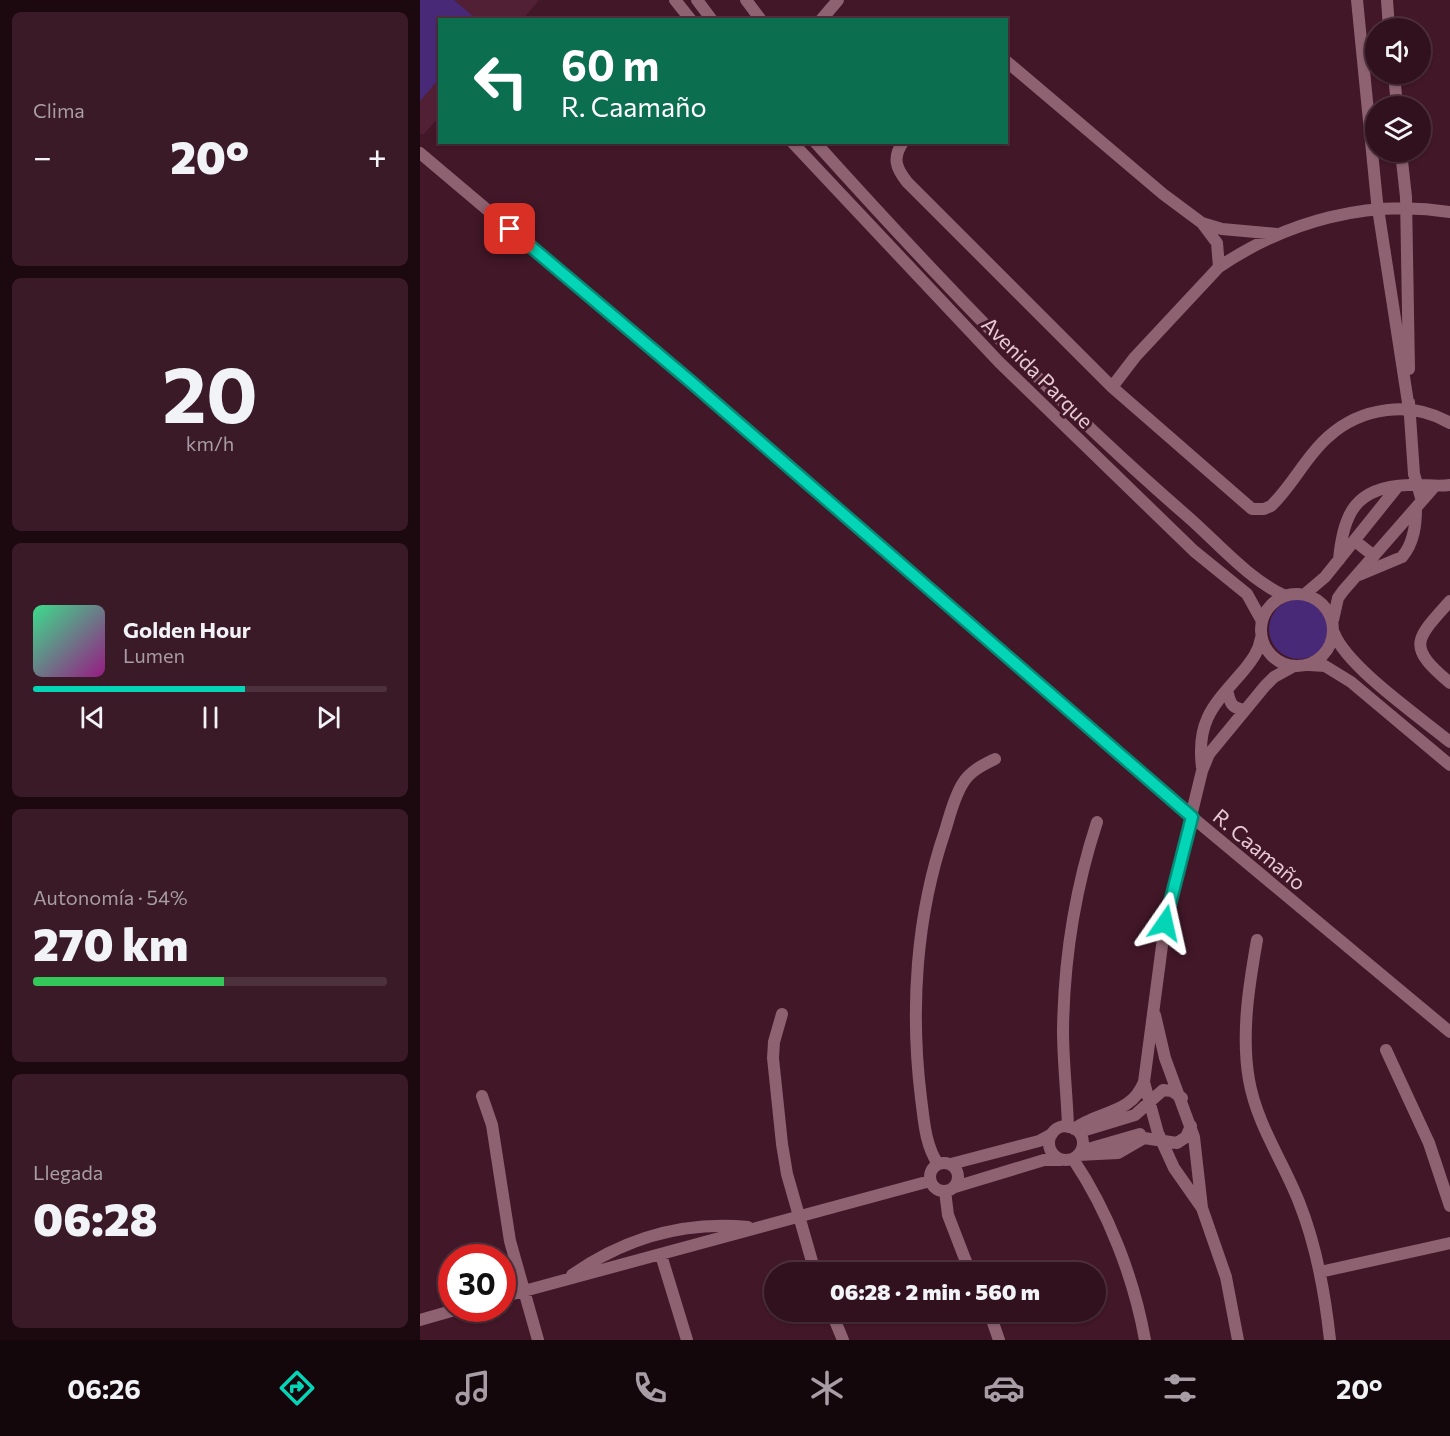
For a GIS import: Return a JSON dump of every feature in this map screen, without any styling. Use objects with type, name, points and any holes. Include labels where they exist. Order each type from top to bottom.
[{"type":"street","points":[[675,0],[689,18]]},
{"type":"street","points":[[697,0],[710,18]]},
{"type":"street","points":[[746,0],[760,18]]},
{"type":"street","points":[[823,18],[838,0]]},
{"type":"street","points":[[1356,576],[1402,557],[1411,542],[1419,505],[1409,409],[1378,208],[1357,0]]},
{"type":"street","points":[[1387,0],[1388,18]]},
{"type":"street","points":[[1008,63],[1168,199],[1203,223],[1222,229],[1277,234]]},
{"type":"street","name":"Avenida Parque","points":[[794,144],[999,362],[1194,551],[1247,594],[1262,621]]},
{"type":"street","name":"Avenida Parque","points":[[818,144],[1015,355],[1125,461],[1260,581],[1285,596]]},
{"type":"street","points":[[902,144],[895,160],[902,176],[1112,387],[1245,505],[1257,510],[1271,506],[1327,438],[1340,428],[1381,411],[1409,409],[1450,423]]},
{"type":"street","name":"R. Caamaño","points":[[420,153],[681,373],[1192,817],[1450,1032]]},
{"type":"street","points":[[1402,162],[1406,209],[1409,409]]},
{"type":"street","points":[[1112,387],[1135,357],[1219,267],[1277,234],[1335,216],[1378,208],[1450,212]]},
{"type":"street","points":[[1203,223],[1217,243],[1219,267]]},
{"type":"street","points":[[1339,560],[1344,521],[1349,512],[1374,493],[1398,486],[1450,485]]},
{"type":"street","points":[[1202,771],[1200,743],[1204,722],[1213,706],[1252,659],[1262,638],[1262,621],[1275,602],[1285,596],[1305,594],[1326,577],[1398,486]]},
{"type":"street","points":[[1308,665],[1326,652],[1333,626],[1334,609],[1343,591],[1434,487]]},
{"type":"street","points":[[1355,541],[1374,556]]},
{"type":"street","points":[[1326,577],[1343,591]]},
{"type":"street","points":[[1305,594],[1323,604],[1338,644],[1353,661],[1450,742]]},
{"type":"street","points":[[1450,601],[1427,627],[1420,648],[1424,660],[1450,683]]},
{"type":"street","points":[[1262,638],[1273,658],[1294,666]]},
{"type":"street","points":[[1074,1129],[1096,1116],[1129,1105],[1140,1093],[1144,1082],[1171,891],[1192,817],[1202,771],[1209,754],[1274,677],[1294,666],[1326,666],[1450,765]]},
{"type":"street","points":[[1227,690],[1230,703],[1235,709],[1245,710]]},
{"type":"street","points":[[938,1164],[929,1146],[918,1075],[915,999],[922,932],[938,852],[959,790],[977,768],[995,759]]},
{"type":"street","points":[[1074,1156],[1083,1142],[1074,1129],[1064,1030],[1067,971],[1081,871],[1097,822]]},
{"type":"street","points":[[1257,940],[1247,1007],[1249,1078],[1261,1122],[1299,1202],[1320,1272],[1330,1340]]},
{"type":"street","points":[[1153,1007],[1165,1058],[1182,1098],[1197,1147],[1202,1208]]},
{"type":"street","points":[[782,1014],[773,1058],[782,1144],[812,1262]]},
{"type":"street","points":[[1386,1050],[1429,1143],[1450,1206]]},
{"type":"street","points":[[1144,1082],[1160,1136],[1174,1168],[1202,1208],[1227,1277],[1238,1340]]},
{"type":"street","points":[[1160,1136],[1144,1138],[1118,1153],[1044,1160],[950,1189],[936,1189],[930,1181],[931,1171],[938,1164],[951,1164],[1039,1141],[1059,1128],[1074,1129],[1127,1118],[1140,1112],[1149,1104],[1153,1096],[1163,1090],[1172,1091],[1182,1098]]},
{"type":"street","points":[[482,1096],[492,1125],[505,1214],[523,1292],[538,1340]]},
{"type":"street","points":[[1127,1118],[1133,1136]]},
{"type":"street","points":[[1052,1134],[1050,1149],[1074,1156],[1133,1136],[1160,1136],[1177,1143],[1186,1137],[1191,1126]]},
{"type":"street","points":[[1074,1156],[1125,1264],[1138,1304],[1144,1340]]},
{"type":"street","points":[[951,1164],[959,1174],[950,1189],[948,1215],[966,1262]]},
{"type":"street","points":[[516,1294],[930,1181]]},
{"type":"street","points":[[564,1280],[591,1262],[622,1246],[652,1235],[689,1227],[718,1224],[755,1228]]},
{"type":"street","points":[[689,1227],[694,1246]]},
{"type":"street","points":[[1320,1272],[1450,1243]]},
{"type":"street","points":[[622,1246],[628,1264]]},
{"type":"street","points":[[661,1256],[687,1340]]},
{"type":"street","points":[[420,1320],[438,1315]]},
{"type":"street","points":[[836,1322],[843,1340]]},
{"type":"street","points":[[993,1322],[999,1340]]},
{"type":"shaded area","points":[[420,0],[539,0],[524,18],[438,18],[438,118],[423,135],[420,133]]},
{"type":"shaded area","points":[[420,0],[454,0],[475,18],[438,18],[438,80],[420,101]]},
{"type":"shaded area","points":[[1293,599],[1305,599],[1316,604],[1324,612],[1329,629],[1327,641],[1316,654],[1305,659],[1293,659],[1282,654],[1274,646],[1269,635],[1269,623],[1274,612],[1282,604]]},
{"type":"route","points":[[510,229],[690,381],[1192,817],[1171,891],[1165,923]]}]
